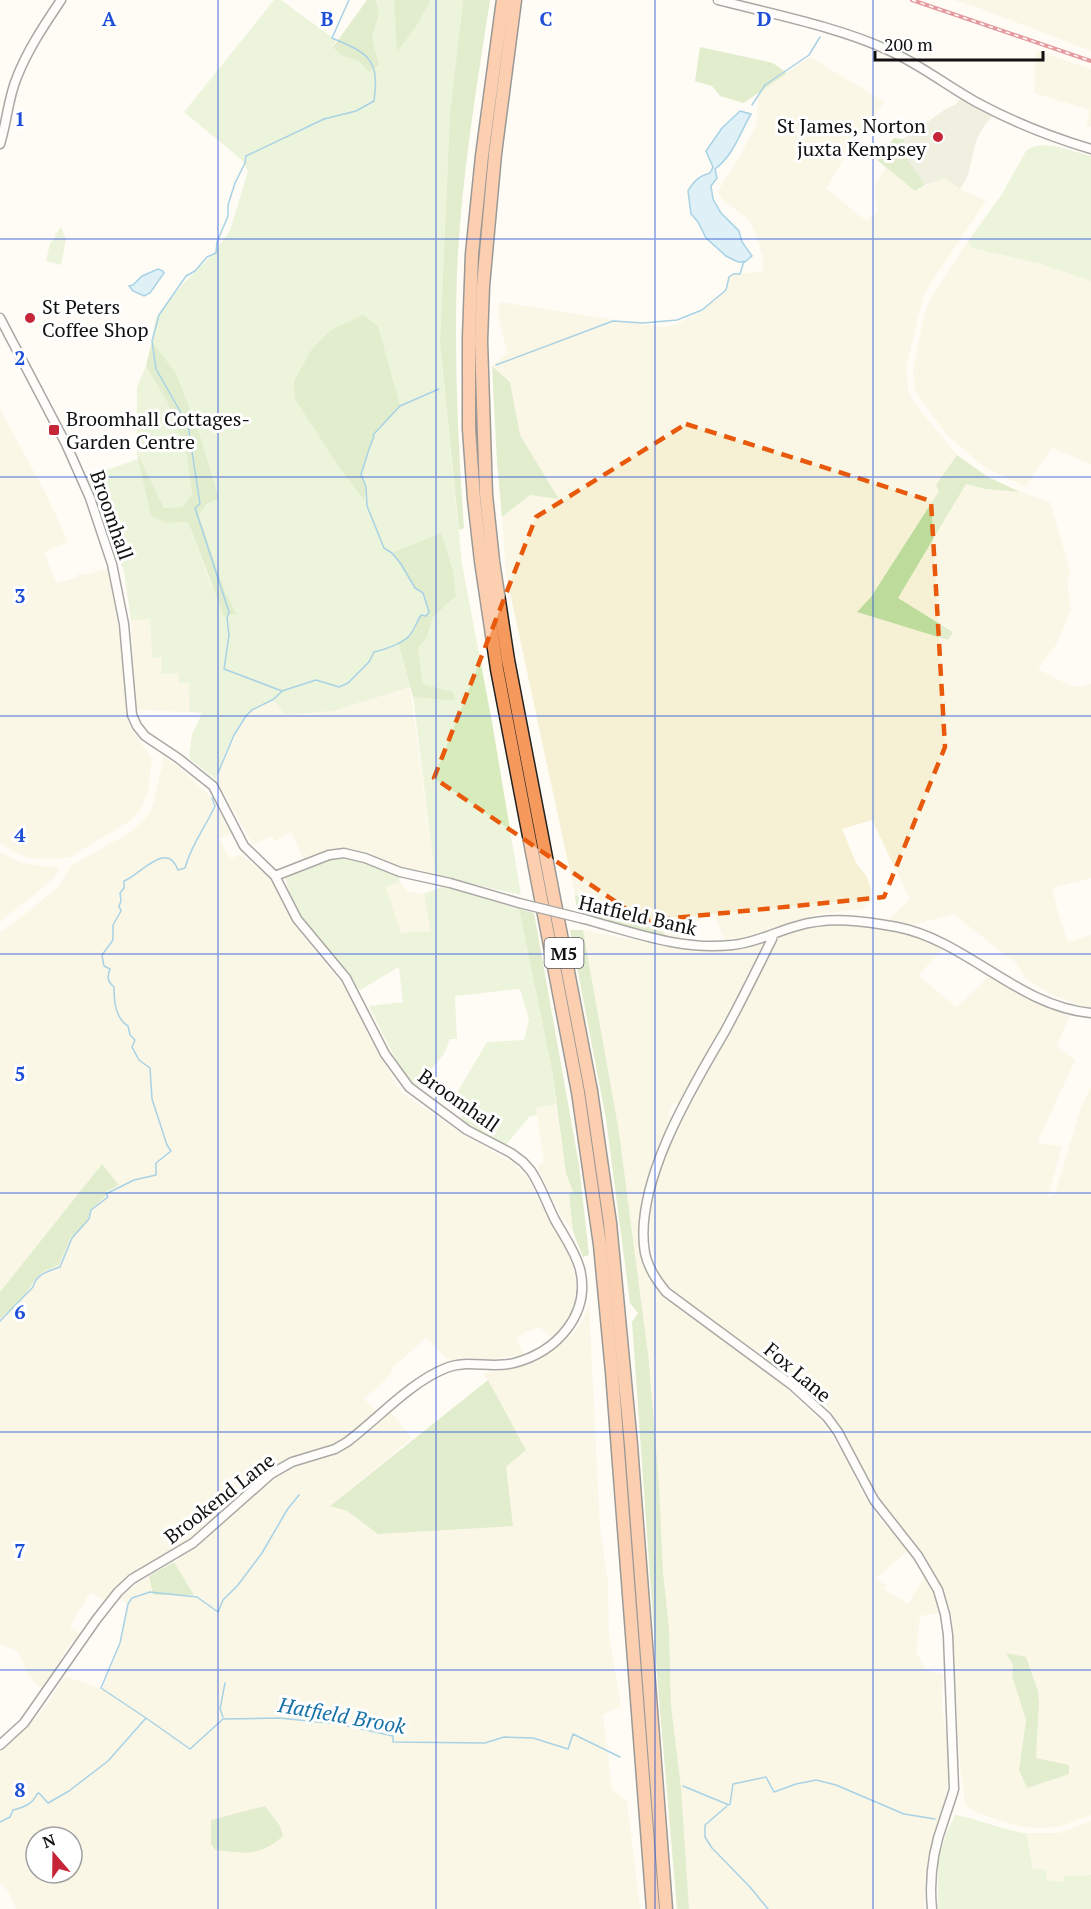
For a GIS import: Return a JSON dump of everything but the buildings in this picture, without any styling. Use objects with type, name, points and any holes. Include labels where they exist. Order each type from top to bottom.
[{"type":"highway","name":"M5","points":[[503,0],[482,156],[472,254],[469,429],[474,499],[497,669],[578,1092],[600,1245],[615,1407],[653,1909]]},
{"type":"highway","name":"M5","points":[[515,0],[495,154],[483,286],[481,353],[486,495],[508,660],[591,1091],[610,1223],[629,1422],[666,1909]]},
{"type":"street","points":[[0,144],[17,78],[38,36],[61,0]]},
{"type":"street","points":[[718,0],[797,20],[887,49],[919,65],[977,102],[1044,134],[1091,149]]},
{"type":"street","name":"Broomhall","points":[[0,318],[79,470],[112,564],[124,624],[132,715],[137,726],[145,736],[186,763],[213,786],[244,846],[275,876],[297,919],[351,987],[397,1073],[416,1093],[467,1130],[512,1153],[524,1162],[538,1182],[573,1252]]},
{"type":"street","name":"Hatfield Bank","points":[[275,876],[329,855],[344,853],[365,858],[400,872],[696,946],[742,944],[807,923],[830,920],[862,921],[920,932],[953,947],[1004,981],[1027,993],[1063,1008],[1091,1012]]},
{"type":"street","name":"Fox Lane","points":[[772,934],[772,939],[733,1017],[699,1074],[662,1150],[649,1197],[644,1230],[645,1253],[653,1273],[666,1292],[792,1385],[827,1417],[838,1432],[874,1500],[918,1556],[938,1590],[948,1635],[954,1789],[933,1862],[932,1909]]},
{"type":"street","name":"Brookend Lane","points":[[0,1745],[16,1732],[39,1704],[96,1620],[123,1587],[143,1572],[193,1543],[270,1474],[292,1462],[335,1449],[347,1442],[414,1388],[444,1368],[454,1365],[491,1366],[514,1363],[543,1350],[562,1336],[577,1313],[581,1299],[581,1275],[573,1252]]},
{"type":"highlighted area","points":[[686,424],[931,501],[945,747],[884,897],[644,921],[434,778],[536,517]]},
{"type":"shaded area","points":[[954,0],[1091,0],[1091,51],[976,7]]},
{"type":"shaded area","points":[[1036,51],[1091,69],[1091,127],[1086,125],[1090,110],[1034,93]]},
{"type":"shaded area","points":[[810,57],[885,102],[858,135],[826,189],[867,221],[877,211],[874,191],[876,183],[887,166],[915,191],[944,178],[960,189],[986,201],[923,298],[906,367],[908,391],[915,404],[957,455],[936,485],[939,491],[871,597],[858,612],[948,640],[953,631],[897,598],[966,484],[985,489],[1020,492],[1050,502],[1071,573],[1067,581],[1071,610],[1056,645],[1038,669],[1069,685],[1081,687],[1091,684],[1091,878],[1052,888],[1068,942],[1091,935],[1091,1007],[1081,1006],[1050,994],[1025,978],[1016,963],[953,914],[912,925],[888,921],[910,899],[872,820],[842,829],[856,863],[867,877],[871,889],[870,902],[863,909],[818,914],[738,939],[731,937],[725,942],[714,913],[682,926],[679,938],[665,934],[620,908],[575,895],[506,574],[502,517],[530,495],[559,498],[520,435],[510,382],[492,366],[507,353],[498,313],[500,302],[661,327],[675,325],[697,313],[726,289],[729,275],[763,271],[763,258],[756,234],[748,219],[724,201],[717,192],[757,124],[758,92]]},
{"type":"shaded area","points":[[968,241],[972,248],[1041,264],[1091,281],[1091,464],[1052,448],[1025,487],[984,467],[948,436],[920,399],[915,389],[913,369],[924,315],[931,298]]},
{"type":"shaded area","points":[[0,409],[47,496],[68,542],[44,552],[56,583],[76,578],[78,573],[84,575],[108,569],[122,649],[129,723],[134,734],[152,758],[148,793],[140,810],[130,821],[70,857],[29,858],[0,843]]},
{"type":"shaded area","points":[[150,618],[152,658],[162,657],[190,683],[190,712],[138,710],[135,701],[131,620]]},
{"type":"shaded area","points":[[410,687],[435,875],[409,871],[385,863],[365,852],[346,848],[335,848],[304,859],[291,832],[275,841],[271,836],[253,845],[216,780],[234,735],[246,716],[252,710],[274,699],[285,715],[333,711]]},
{"type":"shaded area","points":[[164,757],[211,797],[231,834],[219,839],[230,859],[241,854],[277,885],[293,923],[349,994],[377,1051],[401,1092],[459,1132],[514,1164],[527,1177],[569,1256],[575,1273],[577,1299],[570,1318],[554,1339],[539,1327],[523,1333],[516,1339],[524,1354],[490,1360],[466,1357],[449,1361],[426,1338],[391,1369],[392,1372],[364,1399],[378,1412],[352,1434],[338,1442],[289,1459],[265,1473],[238,1494],[195,1535],[129,1575],[106,1601],[90,1592],[70,1627],[80,1634],[67,1648],[46,1688],[38,1686],[28,1675],[15,1650],[0,1644],[0,1319],[7,1310],[17,1304],[34,1279],[46,1270],[59,1265],[71,1236],[78,1232],[88,1219],[90,1210],[105,1197],[106,1192],[119,1185],[102,1164],[0,1292],[0,932],[59,886],[71,866],[129,833],[145,819],[153,806]]},
{"type":"shaded area","points":[[0,852],[21,863],[60,868],[53,879],[0,922]]},
{"type":"shaded area","points":[[400,882],[408,892],[424,894],[432,931],[400,933],[386,887]]},
{"type":"shaded area","points":[[822,925],[871,927],[913,933],[944,948],[918,976],[957,1007],[988,977],[1027,999],[1070,1017],[1056,1046],[1075,1060],[1037,1143],[1062,1146],[1048,1197],[1055,1194],[1080,1110],[1091,1087],[1091,1815],[1059,1827],[1019,1826],[974,1811],[965,1805],[960,1769],[952,1619],[946,1596],[911,1540],[877,1497],[840,1425],[827,1406],[808,1390],[679,1299],[667,1286],[659,1271],[651,1246],[650,1214],[658,1170],[685,1108],[778,937],[806,927]],"holes":[[[1013,1665],[1038,1691],[1036,1758],[1069,1765],[1068,1774],[1027,1788],[1019,1770],[1026,1720],[1012,1676]]]},
{"type":"shaded area","points":[[583,930],[690,951],[744,949],[765,941],[766,944],[719,1035],[679,1105],[673,1103],[668,1114],[673,1117],[649,1177],[639,1243],[642,1260],[655,1288],[666,1299],[724,1338],[736,1350],[779,1382],[823,1423],[847,1459],[863,1495],[880,1519],[909,1550],[876,1578],[886,1585],[884,1589],[908,1604],[925,1576],[932,1588],[942,1613],[920,1616],[916,1652],[925,1669],[943,1675],[942,1705],[949,1773],[945,1801],[930,1851],[925,1879],[924,1909],[689,1909],[681,1787],[671,1706],[669,1628],[663,1572],[659,1486],[640,1293],[619,1132]]},
{"type":"shaded area","points":[[556,1104],[566,1173],[573,1192],[569,1194],[573,1232],[562,1217],[537,1166],[544,1162],[536,1108]]},
{"type":"shaded area","points":[[589,1304],[600,1526],[608,1582],[609,1636],[621,1706],[603,1715],[612,1789],[627,1801],[640,1909],[16,1909],[8,1891],[0,1883],[0,1751],[34,1720],[65,1676],[102,1689],[118,1651],[127,1604],[119,1598],[149,1576],[153,1595],[194,1595],[174,1562],[218,1529],[241,1505],[273,1478],[288,1468],[348,1447],[391,1412],[412,1438],[330,1506],[347,1511],[378,1534],[488,1380],[483,1373],[527,1364],[548,1353],[574,1334]]},
{"type":"shaded area","points":[[1091,1821],[1091,1875],[1065,1876],[1064,1882],[1046,1880],[1033,1869],[1026,1833],[1059,1833]]},
{"type":"green space","points":[[274,0],[281,0],[336,40],[333,46],[343,54],[379,65],[372,37],[379,15],[376,0],[394,0],[417,25],[431,0],[463,0],[450,113],[440,343],[462,564],[492,722],[521,895],[435,875],[413,697],[455,701],[453,692],[423,684],[418,647],[427,637],[433,617],[456,596],[401,564],[415,588],[423,593],[429,612],[413,628],[411,635],[398,642],[410,687],[333,711],[285,715],[274,700],[262,705],[246,716],[240,724],[225,753],[216,780],[189,758],[192,735],[202,713],[190,712],[189,683],[179,683],[179,673],[161,674],[162,657],[152,658],[150,619],[131,620],[124,572],[87,477],[138,459],[151,515],[166,523],[188,522],[212,587],[237,614],[226,594],[199,513],[207,504],[219,498],[199,432],[176,373],[152,341],[156,317],[183,284],[213,254],[230,231],[248,171],[243,161],[184,112]]},
{"type":"green space","points":[[367,0],[376,0],[379,15],[372,37],[379,65],[369,72],[360,62],[341,55],[333,47]]},
{"type":"green space","points":[[394,0],[431,0],[417,25],[397,52]]},
{"type":"green space","points":[[463,0],[490,0],[470,136],[457,272],[456,368],[464,528],[459,530],[440,343],[450,113]]},
{"type":"green space","points":[[700,47],[773,63],[787,73],[744,103],[720,96],[712,86],[695,81]]},
{"type":"green space","points":[[961,98],[993,115],[977,140],[968,174],[960,189],[944,178],[925,185],[908,160],[904,139],[947,108],[955,105]]},
{"type":"green space","points":[[894,138],[904,139],[908,160],[925,185],[915,191],[877,160]]},
{"type":"green space","points":[[1043,145],[1091,156],[1091,281],[1041,264],[972,248],[968,241],[1002,194],[1026,151]]},
{"type":"green space","points":[[61,227],[66,239],[61,265],[46,261],[50,243]]},
{"type":"green space","points":[[363,315],[378,326],[400,406],[373,435],[361,474],[366,487],[364,500],[339,467],[295,399],[294,381],[312,349],[331,330]]},
{"type":"green space","points":[[152,341],[176,373],[199,432],[219,498],[207,504],[199,514],[226,594],[237,614],[224,616],[188,522],[166,523],[151,516],[137,452],[164,508],[182,507],[192,494],[186,452],[167,401],[146,366]]},
{"type":"green space","points":[[146,366],[167,400],[186,452],[192,494],[182,507],[164,508],[137,452],[137,387]]},
{"type":"green space","points":[[492,366],[510,382],[520,435],[559,499],[530,495],[502,517],[497,463]]},
{"type":"green space","points":[[957,455],[988,477],[1020,492],[985,489],[966,484],[898,598],[953,632],[948,640],[857,612],[871,597],[939,491],[936,485]]},
{"type":"green space","points":[[441,533],[453,571],[456,596],[433,617],[427,637],[418,648],[423,684],[453,692],[455,701],[413,697],[398,642],[411,635],[421,615],[426,616],[429,612],[423,593],[415,588],[392,553]]},
{"type":"green space","points":[[337,857],[352,857],[398,875],[400,882],[386,887],[401,933],[431,931],[424,894],[443,886],[519,909],[552,1070],[556,1104],[536,1108],[537,1115],[529,1117],[505,1146],[459,1121],[466,1111],[453,1100],[487,1042],[524,1040],[529,1019],[520,989],[455,996],[457,1039],[450,1039],[444,1054],[416,1087],[396,1060],[369,1006],[403,1002],[399,967],[360,990],[304,920],[288,890],[286,877]]},
{"type":"green space","points":[[575,895],[620,908],[665,934],[665,937],[577,913]]},
{"type":"green space","points":[[519,909],[534,913],[579,1165],[589,1255],[583,1257],[573,1232],[569,1194],[573,1192],[566,1173],[552,1070]]},
{"type":"green space","points":[[570,930],[583,930],[619,1132],[649,1362],[669,1628],[671,1706],[681,1787],[689,1909],[677,1909],[657,1675],[632,1322],[638,1313],[630,1303],[606,1119]]},
{"type":"green space","points":[[102,1164],[119,1185],[106,1192],[105,1197],[90,1210],[88,1219],[71,1237],[59,1265],[39,1276],[23,1297],[0,1319],[0,1292]]},
{"type":"green space","points":[[488,1380],[526,1450],[506,1467],[513,1526],[378,1534],[347,1511],[330,1506]]},
{"type":"green space","points":[[174,1562],[194,1595],[153,1595],[149,1576]]},
{"type":"green space","points":[[1006,1653],[1026,1657],[1038,1691],[1036,1758],[1069,1765],[1069,1774],[1027,1788],[1019,1770],[1026,1720],[1012,1676],[1013,1665]]},
{"type":"green space","points":[[265,1806],[280,1826],[283,1836],[267,1847],[251,1852],[215,1850],[211,1844],[211,1820]]},
{"type":"green space","points":[[955,1815],[1026,1833],[1033,1869],[1047,1870],[1046,1880],[1063,1882],[1064,1876],[1091,1875],[1091,1909],[938,1909],[938,1860]]},
{"type":"water","points":[[740,111],[751,114],[727,158],[715,169],[717,178],[711,186],[713,199],[721,213],[739,231],[742,242],[752,256],[745,262],[738,262],[726,256],[706,238],[691,214],[688,191],[697,179],[710,173],[713,167],[706,151],[722,128]]},
{"type":"water","points":[[158,269],[164,273],[150,293],[144,296],[133,291],[129,286],[142,276]]},
{"type":"waterway","points":[[282,691],[224,669],[229,635],[227,618],[229,612],[195,508],[200,504],[188,425],[156,369],[152,341],[159,315],[186,276],[195,271],[207,257],[216,253],[217,242],[228,216],[228,205],[246,156],[324,119],[356,111],[374,101],[375,76],[369,59],[355,48],[332,38],[349,0]]},
{"type":"waterway","points":[[752,105],[765,85],[809,55],[820,37]]},
{"type":"waterway","name":"Hatfield Brook","points":[[496,365],[613,321],[643,323],[677,320],[702,310],[726,290],[729,277],[733,274],[740,274],[744,261]]},
{"type":"waterway","name":"Hatfield Brook","points":[[218,773],[234,735],[252,710],[274,699],[282,691],[316,680],[339,687],[348,683],[369,662],[374,652],[406,639],[421,615],[426,616],[429,612],[423,593],[415,588],[401,564],[392,553],[384,548],[367,506],[366,487],[361,474],[373,435],[400,406],[439,389]]},
{"type":"waterway","name":"Hatfield Brook","points":[[0,1321],[33,1287],[40,1276],[60,1267],[72,1238],[89,1219],[91,1210],[108,1197],[106,1194],[134,1180],[156,1175],[156,1163],[171,1151],[152,1099],[150,1068],[139,1060],[132,1047],[135,1040],[130,1035],[128,1026],[118,1014],[114,987],[108,979],[110,969],[104,966],[102,955],[113,940],[113,925],[121,911],[120,893],[124,888],[124,881],[160,859],[167,858],[173,861],[178,870],[185,868],[194,844],[215,806],[212,798]]},
{"type":"waterway","points":[[146,1718],[101,1688],[120,1643],[128,1604],[132,1598],[150,1592],[197,1597],[218,1612],[223,1600],[238,1585],[262,1553],[287,1510],[299,1495]]},
{"type":"waterway","points":[[223,1717],[220,1709],[225,1683]]},
{"type":"waterway","name":"Hatfield Brook","points":[[0,1822],[10,1817],[13,1810],[30,1803],[39,1793],[48,1803],[69,1791],[108,1761],[146,1718],[190,1749],[223,1719],[279,1718],[339,1724],[393,1736],[393,1742],[485,1743],[504,1737],[533,1738],[568,1749],[573,1734],[620,1757]]},
{"type":"waterway","name":"Hatfield Brook","points":[[683,1786],[729,1805],[733,1784],[766,1777],[774,1792],[816,1780],[836,1785],[904,1814],[935,1819]]},
{"type":"waterway","name":"Hatfield Brook","points":[[727,1806],[705,1825],[705,1837],[712,1848],[768,1909]]},
{"type":"railway","points":[[912,0],[1091,61]]},
{"type":"place","name":"St James, Norton juxta Kempsey","points":[[938,137]]},
{"type":"place","name":"St Peters Coffee Shop","points":[[30,318]]},
{"type":"place","name":"Broomhall Cottages- Garden Centre","points":[[54,430]]}]
